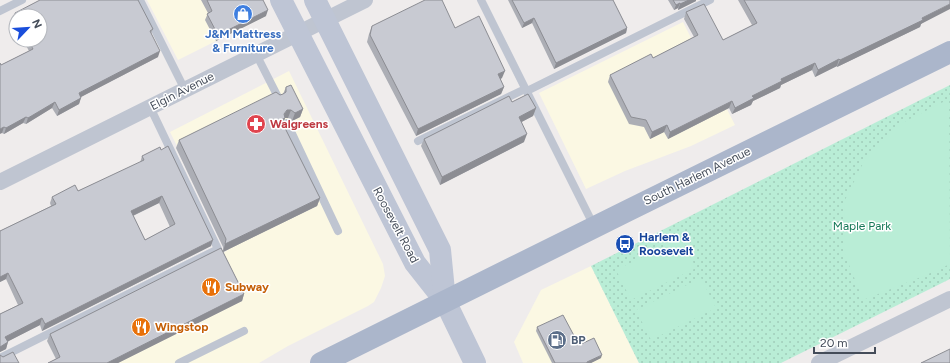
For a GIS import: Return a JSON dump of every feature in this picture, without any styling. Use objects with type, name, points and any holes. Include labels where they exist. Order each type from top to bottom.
[{"type":"main road","name":"Roosevelt Road","points":[[281,0],[415,263],[445,301]]},
{"type":"main road","points":[[315,0],[440,250],[445,301],[475,363]]},
{"type":"main road","name":"South Harlem Avenue","points":[[320,363],[950,52]]},
{"type":"street","name":"Elgin Avenue","points":[[0,182],[365,0]]},
{"type":"street","points":[[819,363],[950,299]]},
{"type":"lane","points":[[0,11],[22,0]]},
{"type":"lane","points":[[140,0],[185,90]]},
{"type":"lane","points":[[481,0],[594,227]]},
{"type":"lane","points":[[418,141],[710,0]]},
{"type":"lane","points":[[256,54],[278,98]]},
{"type":"lane","points":[[0,358],[218,249],[150,107]]},
{"type":"lane","points":[[287,123],[338,231]]},
{"type":"lane","points":[[179,363],[244,331]]},
{"type":"shaded area","points":[[147,0],[258,0],[266,16],[178,60]]},
{"type":"shaded area","points":[[683,22],[735,125],[691,146],[625,171],[586,189],[539,93]]},
{"type":"shaded area","points":[[289,71],[383,264],[385,276],[374,302],[288,346],[259,363],[76,363],[229,249],[170,132]]},
{"type":"shaded area","points":[[591,266],[639,363],[523,363],[514,342],[541,290]]},
{"type":"green space","name":"Maple Park","points":[[950,85],[950,279],[781,363],[639,363],[591,266]]},
{"type":"green space","points":[[949,99],[950,264],[863,300],[844,252],[845,200],[867,155],[900,124]]},
{"type":"green space","points":[[681,238],[696,268],[631,300],[616,270]]},
{"type":"green space","points":[[701,278],[716,308],[651,340],[636,310]]},
{"type":"building","points":[[40,0],[138,0],[153,29],[150,31],[160,51],[79,93],[81,98],[59,110],[55,102],[28,118],[26,117],[6,128],[4,127],[0,129],[0,63],[1,65],[32,48],[48,48],[48,8],[25,8]]},
{"type":"building","points":[[207,0],[263,0],[268,10],[218,35],[207,14],[212,11]]},
{"type":"building","points":[[425,0],[442,0],[455,28],[479,16],[505,71],[498,74],[504,87],[418,129],[370,35],[372,26]]},
{"type":"building","points":[[512,0],[613,0],[627,28],[556,63],[534,18],[524,23]]},
{"type":"building","points":[[673,0],[689,0],[676,5]]},
{"type":"building","points":[[744,0],[950,0],[950,4],[922,18],[923,20],[818,70],[815,63],[781,79],[782,81],[752,96],[754,98],[735,108],[732,101],[670,132],[667,125],[652,132],[646,120],[631,117],[610,75],[651,54],[653,58],[698,35],[686,12],[704,4],[723,40],[757,23]]},
{"type":"building","name":"Walgreens","points":[[291,85],[303,109],[295,113],[291,110],[287,110],[284,114],[285,118],[281,120],[320,198],[225,244],[226,239],[179,140],[276,92],[280,95],[283,94],[286,92],[286,87]]},
{"type":"building","points":[[528,94],[536,108],[519,117],[527,134],[442,177],[424,139],[509,96],[512,102]]},
{"type":"building","points":[[168,146],[213,240],[45,324],[42,318],[5,337],[8,342],[0,347],[0,314],[23,303],[8,273],[0,277],[0,231],[56,204],[52,197],[75,185],[78,191],[144,160],[142,156],[160,147],[161,150]],"holes":[[[162,196],[175,224],[145,240],[131,211]]]},
{"type":"building","points":[[221,248],[244,294],[107,363],[48,363],[60,357],[50,334]]},
{"type":"building","name":"BP","points":[[563,315],[579,345],[594,338],[602,355],[587,363],[555,363],[537,327]]},
{"type":"building","points":[[950,349],[950,363],[921,363]]},
{"type":"building","points":[[13,352],[19,363],[0,363],[0,355],[3,357]]},
{"type":"place","name":"J&M Mattress & Furniture","points":[[243,14]]},
{"type":"place","name":"Walgreens","points":[[256,124]]},
{"type":"place","name":"Harlem & Roosevelt","points":[[625,244]]},
{"type":"place","name":"Subway","points":[[211,287]]},
{"type":"place","name":"Wingstop","points":[[141,327]]},
{"type":"place","name":"BP","points":[[557,340]]}]
